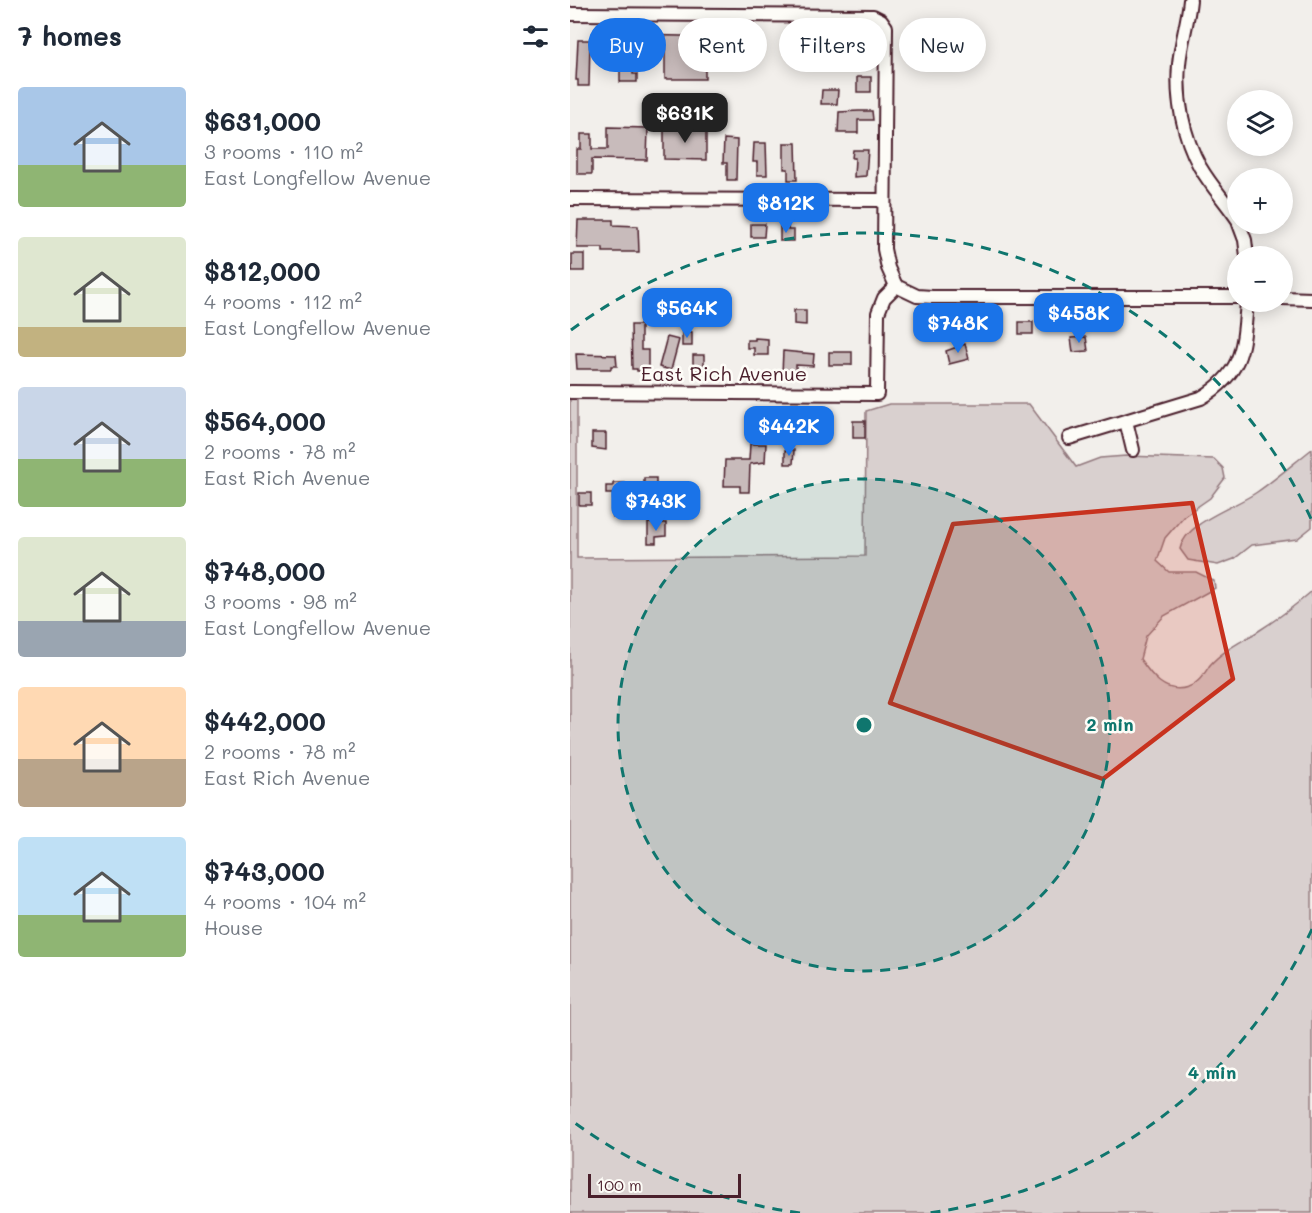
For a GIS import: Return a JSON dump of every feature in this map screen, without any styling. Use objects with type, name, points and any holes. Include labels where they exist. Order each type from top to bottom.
[{"type":"street","points":[[1190,0],[1179,66],[1182,118],[1201,168],[1227,206]]},
{"type":"street","points":[[570,14],[873,16],[881,20],[886,27],[884,249],[888,268],[896,286],[917,296],[1227,297]]},
{"type":"street","points":[[570,199],[884,200]]},
{"type":"street","name":"East Rich Avenue","points":[[570,392],[877,394],[878,313],[884,298],[896,286]]},
{"type":"street","points":[[1293,298],[1312,299]]},
{"type":"street","points":[[1069,438],[1201,398],[1220,387],[1232,372],[1239,356],[1244,338],[1246,312]]},
{"type":"street","points":[[1126,421],[1133,450]]},
{"type":"highlighted area","points":[[1192,503],[1233,679],[1103,779],[890,703],[953,524]]},
{"type":"shaded area","points":[[570,399],[577,399],[577,558],[865,556],[866,411],[889,404],[1029,404],[1076,467],[1100,458],[1126,456],[1214,459],[1223,468],[1225,478],[1210,498],[1184,516],[1165,538],[1157,561],[1169,572],[1196,572],[1214,581],[1215,588],[1164,616],[1146,636],[1140,659],[1154,677],[1166,686],[1180,689],[1188,687],[1198,681],[1221,655],[1293,607],[1312,591],[1312,1213],[570,1213]]},
{"type":"shaded area","points":[[1312,449],[1312,527],[1297,539],[1252,545],[1234,559],[1218,565],[1188,560],[1180,549],[1184,539],[1191,531],[1212,516],[1257,492]]},
{"type":"building","points":[[666,36],[678,36],[678,72],[705,72],[705,79],[665,79]]},
{"type":"building","points":[[578,40],[588,40],[589,86],[578,86],[578,80],[576,80]]},
{"type":"building","points":[[620,72],[637,74],[637,82],[620,82]]},
{"type":"building","points":[[857,77],[871,77],[871,92],[857,92]]},
{"type":"building","points":[[822,90],[838,90],[837,104],[821,104]]},
{"type":"building","points":[[872,111],[873,120],[858,120],[858,133],[838,133],[839,112]]},
{"type":"building","points":[[608,127],[648,128],[647,160],[592,159],[592,174],[577,174],[577,149],[581,149],[581,134],[592,134],[592,149],[608,149]]},
{"type":"building","points":[[664,127],[706,128],[706,160],[664,159]]},
{"type":"building","points":[[724,139],[737,140],[736,180],[727,180],[727,163],[723,163]]},
{"type":"building","points":[[754,143],[766,143],[767,175],[757,175],[757,162],[753,162]]},
{"type":"building","points":[[784,143],[796,143],[797,180],[788,180],[788,169],[784,169]]},
{"type":"building","points":[[853,150],[868,150],[866,176],[854,177]]},
{"type":"building","points":[[578,220],[613,220],[613,225],[638,226],[639,252],[603,252],[603,248],[577,248]]},
{"type":"building","points":[[751,224],[765,224],[764,237],[751,237]]},
{"type":"building","points":[[780,226],[788,226],[788,230],[794,230],[794,241],[780,241]]},
{"type":"building","points":[[572,254],[584,254],[584,271],[572,271]]},
{"type":"building","points":[[656,293],[667,294],[667,304],[655,303]]},
{"type":"building","points":[[794,310],[806,310],[806,325],[794,324]]},
{"type":"building","points":[[1019,322],[1033,322],[1033,334],[1019,334]]},
{"type":"building","points":[[631,325],[641,325],[641,350],[648,350],[648,371],[632,369]]},
{"type":"building","points":[[682,331],[692,332],[692,346],[682,346]]},
{"type":"building","points":[[667,337],[679,340],[671,370],[659,367]]},
{"type":"building","points":[[1086,337],[1088,351],[1073,352],[1071,338]]},
{"type":"building","points":[[755,338],[768,339],[768,355],[754,355],[754,348],[747,348],[747,340],[755,340]]},
{"type":"building","points":[[965,344],[969,359],[949,364],[946,351]]},
{"type":"building","points":[[783,351],[814,354],[813,366],[796,365],[796,374],[782,374]]},
{"type":"building","points":[[829,352],[852,352],[852,365],[829,365]]},
{"type":"building","points":[[576,354],[616,355],[617,366],[611,366],[611,369],[577,369]]},
{"type":"building","points":[[693,355],[704,355],[704,370],[693,370]]},
{"type":"building","points":[[853,421],[865,421],[865,438],[853,438]]},
{"type":"building","points":[[592,433],[606,433],[606,450],[592,448]]},
{"type":"building","points":[[750,444],[766,444],[765,462],[750,464],[749,492],[740,492],[740,486],[724,486],[725,460],[749,460]]},
{"type":"building","points":[[785,450],[794,450],[793,464],[785,464]]},
{"type":"building","points":[[644,478],[656,478],[656,500],[644,499],[644,494],[628,494],[628,505],[624,505],[624,517],[613,517],[613,494],[606,494],[606,486],[613,486],[613,483],[625,483],[625,486],[644,486]]},
{"type":"building","points":[[579,493],[591,493],[591,505],[579,505]]},
{"type":"building","points":[[648,523],[666,523],[666,536],[656,537],[656,543],[648,543]]}]
